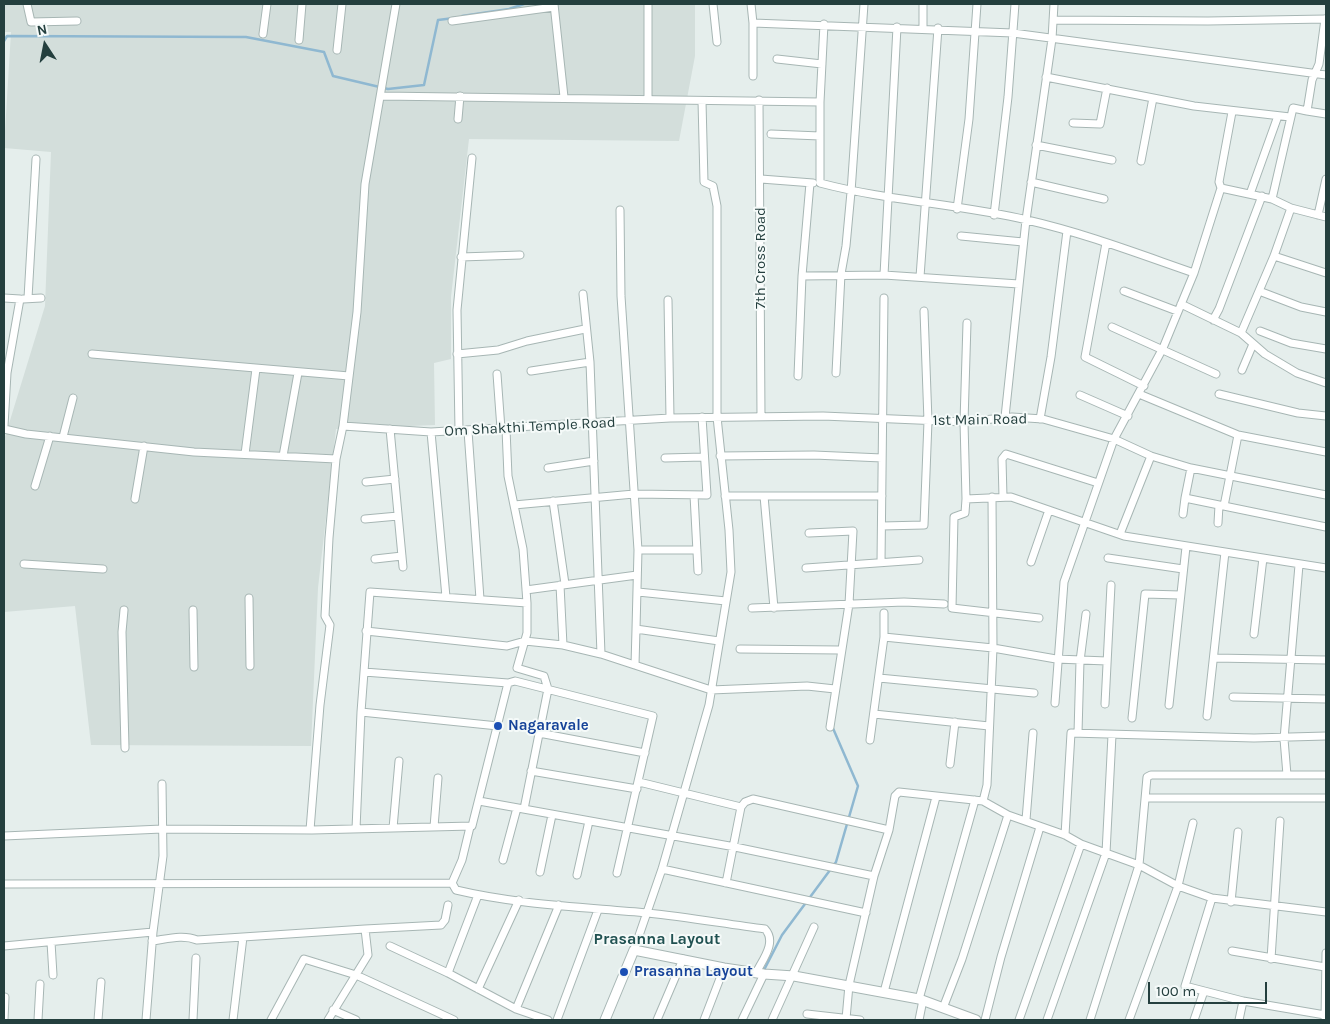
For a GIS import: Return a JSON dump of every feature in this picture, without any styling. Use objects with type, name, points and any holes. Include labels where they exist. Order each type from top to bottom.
[{"type":"street","points":[[28,4],[31,22],[77,21]]},
{"type":"street","points":[[263,34],[267,4]]},
{"type":"street","points":[[299,40],[302,4]]},
{"type":"street","points":[[337,50],[342,4]]},
{"type":"street","points":[[310,830],[320,705],[330,625],[326,616],[326,608],[336,459],[343,426],[357,312],[365,184],[396,4]]},
{"type":"street","points":[[648,4],[648,99]]},
{"type":"street","points":[[713,4],[717,42]]},
{"type":"street","points":[[751,4],[753,23],[752,76]]},
{"type":"street","points":[[836,373],[840,274],[846,246],[851,192],[864,26],[864,4]]},
{"type":"street","points":[[923,4],[923,28]]},
{"type":"street","points":[[957,209],[969,119],[976,30],[976,4]]},
{"type":"street","points":[[994,215],[1008,97],[1015,4]]},
{"type":"street","points":[[1005,417],[1023,242],[1052,38],[1054,4]]},
{"type":"street","points":[[452,22],[554,6],[564,97]]},
{"type":"street","points":[[1052,20],[1208,22],[1325,19],[1319,64],[1312,80],[1307,111]]},
{"type":"street","points":[[753,23],[938,28],[1013,33],[1326,75]]},
{"type":"street","points":[[820,183],[820,102],[824,24]]},
{"type":"street","points":[[884,275],[897,28]]},
{"type":"street","points":[[920,277],[938,28]]},
{"type":"street","points":[[777,59],[822,64]]},
{"type":"street","points":[[1046,77],[1232,112],[1290,117]]},
{"type":"street","points":[[1073,123],[1100,124],[1107,88]]},
{"type":"street","points":[[382,90],[460,96],[648,99],[702,102],[759,100],[820,102]]},
{"type":"street","points":[[458,119],[460,96]]},
{"type":"street","points":[[1141,161],[1153,98]]},
{"type":"street","name":"7th Cross Road","points":[[759,100],[761,416]]},
{"type":"street","points":[[605,1020],[648,913],[672,835],[711,690],[731,572],[717,417],[717,206],[713,186],[704,182],[702,102]]},
{"type":"street","points":[[1272,199],[1293,108],[1326,114]]},
{"type":"street","points":[[1054,704],[1056,659],[1064,582],[1114,439],[1163,348],[1194,273],[1221,188],[1218,182],[1232,112]]},
{"type":"street","points":[[1250,194],[1278,116]]},
{"type":"street","points":[[771,134],[820,136]]},
{"type":"street","points":[[1036,145],[1112,160]]},
{"type":"street","points":[[459,432],[457,354],[461,256],[472,158]]},
{"type":"street","points":[[36,160],[24,298],[7,374],[4,428],[50,436],[144,446],[336,459]]},
{"type":"street","points":[[761,179],[820,183],[851,192],[1026,220],[1106,242],[1194,273]]},
{"type":"street","points":[[1318,215],[1326,179]]},
{"type":"street","points":[[1031,182],[1104,199]]},
{"type":"street","points":[[798,376],[802,276],[810,183]]},
{"type":"street","points":[[1221,188],[1262,196],[1291,208],[1326,218]]},
{"type":"street","points":[[1213,320],[1219,309],[1262,196]]},
{"type":"street","points":[[1241,333],[1274,256],[1291,208]]},
{"type":"street","points":[[620,210],[621,296],[638,550],[635,665]]},
{"type":"street","points":[[1040,419],[1052,357],[1067,231]]},
{"type":"street","points":[[962,236],[1023,242]]},
{"type":"street","points":[[1106,242],[1085,357],[1144,386]]},
{"type":"street","points":[[461,256],[520,256]]},
{"type":"street","points":[[1274,256],[1326,273]]},
{"type":"street","points":[[802,276],[840,274],[884,275],[1019,284]]},
{"type":"street","points":[[1124,291],[1177,311]]},
{"type":"street","points":[[1259,291],[1301,307],[1326,312]]},
{"type":"street","points":[[582,294],[590,362],[601,654]]},
{"type":"street","points":[[4,298],[42,298]]},
{"type":"street","points":[[881,562],[884,298]]},
{"type":"street","points":[[668,300],[670,418]]},
{"type":"street","points":[[1181,304],[1241,333],[1265,354],[1297,373],[1326,383]]},
{"type":"street","points":[[882,526],[924,525],[928,421],[924,311]]},
{"type":"street","points":[[967,323],[964,422],[966,499],[965,513],[954,517],[952,608],[1039,618]]},
{"type":"street","points":[[1112,327],[1163,348],[1216,374]]},
{"type":"street","points":[[457,354],[498,350],[527,341],[585,329]]},
{"type":"street","points":[[1260,331],[1291,343],[1326,349]]},
{"type":"street","points":[[1242,370],[1253,344]]},
{"type":"street","points":[[92,354],[349,376]]},
{"type":"street","points":[[531,371],[590,362]]},
{"type":"street","points":[[245,454],[256,369]]},
{"type":"street","points":[[282,456],[298,373]]},
{"type":"street","points":[[497,374],[508,476],[522,549],[527,602],[525,641],[517,668],[544,676],[548,690],[531,771],[503,860]]},
{"type":"street","points":[[1139,394],[1238,435],[1326,452]]},
{"type":"street","points":[[1219,394],[1298,413],[1326,416]]},
{"type":"street","points":[[1080,395],[1128,416]]},
{"type":"street","points":[[63,437],[73,398]]},
{"type":"street","name":"1st Main Road","points":[[717,417],[882,418],[964,422],[1005,417],[1040,419],[1114,439],[1152,456],[1191,468],[1231,478],[1326,495]]},
{"type":"street","name":"Om Shakthi Temple Road","points":[[343,426],[459,432],[629,420],[717,417]]},
{"type":"street","points":[[514,505],[634,494],[706,495],[702,418]]},
{"type":"street","points":[[390,429],[403,567]]},
{"type":"street","points":[[468,431],[480,599]]},
{"type":"street","points":[[430,432],[446,597]]},
{"type":"street","points":[[1218,523],[1231,478],[1238,435]]},
{"type":"street","points":[[35,486],[50,436]]},
{"type":"street","points":[[135,499],[144,446]]},
{"type":"street","points":[[1003,497],[1002,459],[1006,454],[1098,483]]},
{"type":"street","points":[[720,456],[814,455],[882,458]]},
{"type":"street","points":[[1120,534],[1152,456]]},
{"type":"street","points":[[666,458],[703,457]]},
{"type":"street","points":[[548,468],[594,461]]},
{"type":"street","points":[[1183,514],[1191,468]]},
{"type":"street","points":[[366,482],[395,479]]},
{"type":"street","points":[[694,495],[698,571]]},
{"type":"street","points":[[725,496],[882,496]]},
{"type":"street","points":[[764,496],[774,608]]},
{"type":"street","points":[[919,1020],[921,1000],[979,800],[986,784],[993,648],[992,497]]},
{"type":"street","points":[[966,499],[1011,497],[1120,534],[1186,547],[1326,568]]},
{"type":"street","points":[[1185,498],[1326,527]]},
{"type":"street","points":[[553,501],[562,585],[563,645]]},
{"type":"street","points":[[1030,562],[1049,510]]},
{"type":"street","points":[[365,519],[398,516]]},
{"type":"street","points":[[809,533],[853,531],[849,604],[840,650],[830,727]]},
{"type":"street","points":[[1169,705],[1186,547]]},
{"type":"street","points":[[638,550],[697,550]]},
{"type":"street","points":[[1207,716],[1225,552]]},
{"type":"street","points":[[374,559],[402,556]]},
{"type":"street","points":[[1108,558],[1183,569]]},
{"type":"street","points":[[1254,634],[1263,558]]},
{"type":"street","points":[[806,568],[919,560]]},
{"type":"street","points":[[24,564],[103,569]]},
{"type":"street","points":[[1287,775],[1284,739],[1299,565]]},
{"type":"street","points":[[526,590],[637,574]]},
{"type":"street","points":[[1105,704],[1111,585]]},
{"type":"street","points":[[356,829],[361,712],[370,592],[527,602]]},
{"type":"street","points":[[638,592],[726,602]]},
{"type":"street","points":[[1132,718],[1145,594],[1180,595]]},
{"type":"street","points":[[250,598],[250,666]]},
{"type":"street","points":[[752,608],[849,604],[944,604]]},
{"type":"street","points":[[124,610],[122,632],[125,748]]},
{"type":"street","points":[[193,610],[194,667]]},
{"type":"street","points":[[870,740],[884,637],[884,613]]},
{"type":"street","points":[[1078,733],[1080,661],[1086,614]]},
{"type":"street","points":[[636,629],[720,641]]},
{"type":"street","points":[[366,631],[507,646],[525,641],[563,645],[601,654],[711,690],[807,686],[835,690]]},
{"type":"street","points":[[884,637],[993,648],[1056,659],[1107,661]]},
{"type":"street","points":[[740,649],[840,650]]},
{"type":"street","points":[[1214,658],[1326,660]]},
{"type":"street","points":[[364,672],[508,683],[515,681],[653,716],[617,873]]},
{"type":"street","points":[[878,678],[1034,693]]},
{"type":"street","points":[[452,883],[462,860],[470,827],[479,802],[487,760],[498,726],[508,683]]},
{"type":"street","points":[[1233,697],[1326,698]]},
{"type":"street","points":[[361,712],[498,726]]},
{"type":"street","points":[[874,714],[989,726]]},
{"type":"street","points":[[950,764],[955,722]]},
{"type":"street","points":[[539,733],[645,753]]},
{"type":"street","points":[[1026,820],[1033,733]]},
{"type":"street","points":[[1065,834],[1071,733],[1284,739],[1326,736]]},
{"type":"street","points":[[1047,1020],[1106,853],[1112,735]]},
{"type":"street","points":[[394,828],[398,761]]},
{"type":"street","points":[[531,771],[637,790]]},
{"type":"street","points":[[1090,1020],[1139,865],[1147,777],[1151,775],[1326,775]]},
{"type":"street","points":[[434,827],[438,778]]},
{"type":"street","points":[[639,782],[742,806]]},
{"type":"street","points":[[146,1020],[152,941],[160,882],[162,784]]},
{"type":"street","points":[[846,1019],[849,985],[874,876],[889,830],[895,796],[899,792],[936,797],[947,795],[979,800],[1008,815],[1065,834],[1081,844],[1139,865],[1178,886],[1212,898],[1231,902],[1326,912]]},
{"type":"street","points":[[884,992],[936,797]]},
{"type":"street","points":[[1146,798],[1326,798]]},
{"type":"street","points":[[726,883],[742,806],[745,802],[753,799],[889,830]]},
{"type":"street","points":[[479,802],[672,835],[874,876]]},
{"type":"street","points":[[540,872],[552,814]]},
{"type":"street","points":[[943,1008],[962,960],[1008,815]]},
{"type":"street","points":[[576,875],[589,821]]},
{"type":"street","points":[[1271,959],[1276,906],[1280,821]]},
{"type":"street","points":[[1129,1020],[1178,886],[1193,823]]},
{"type":"street","points":[[4,836],[162,828],[310,830],[470,827]]},
{"type":"street","points":[[985,1020],[1001,957],[1040,827]]},
{"type":"street","points":[[1231,902],[1238,832]]},
{"type":"street","points":[[1020,1020],[1081,844]]},
{"type":"street","points":[[662,869],[866,913]]},
{"type":"street","points":[[4,884],[160,882],[452,883]]},
{"type":"street","points":[[452,883],[456,890],[478,895],[598,910],[648,913],[765,929],[770,934],[771,942],[761,974],[742,1020]]},
{"type":"street","points":[[448,973],[478,895]]},
{"type":"street","points":[[1212,898],[1185,986],[1243,1001],[1325,1018],[1326,953]]},
{"type":"street","points":[[478,989],[518,900]]},
{"type":"street","points":[[152,941],[174,937],[190,937],[197,940],[441,925],[445,920],[448,905]]},
{"type":"street","points":[[516,1009],[559,905]]},
{"type":"street","points":[[557,1020],[598,910]]},
{"type":"street","points":[[772,1020],[794,976],[814,927]]},
{"type":"street","points":[[328,1020],[368,954],[365,929]]},
{"type":"street","points":[[4,946],[153,932]]},
{"type":"street","points":[[233,1020],[243,937]]},
{"type":"street","points":[[51,942],[53,975]]},
{"type":"street","points":[[390,946],[448,973],[516,1009],[548,1020]]},
{"type":"street","points":[[634,950],[724,968],[761,974],[794,976],[884,992],[921,1000],[976,1020]]},
{"type":"street","points":[[1232,951],[1325,967]]},
{"type":"street","points":[[193,1020],[196,958]]},
{"type":"street","points":[[271,1020],[304,959],[356,975],[454,1020]]},
{"type":"street","points":[[657,1020],[683,959]]},
{"type":"street","points":[[704,1020],[724,968]]},
{"type":"street","points":[[98,1020],[100,982]]},
{"type":"street","points":[[38,1020],[40,984]]},
{"type":"street","points":[[1194,1020],[1204,991]]},
{"type":"street","points":[[4,1020],[5,997]]},
{"type":"street","points":[[1239,1020],[1243,1001]]},
{"type":"street","points":[[333,1010],[356,1020]]},
{"type":"street","points":[[808,1014],[860,1020]]},
{"type":"shaded area","points":[[4,4],[695,4],[695,56],[679,141],[469,139],[451,297],[451,359],[434,363],[435,425],[336,429],[318,588],[311,746],[91,745],[75,606],[4,612],[4,440],[45,306],[51,152],[4,148],[11,32],[4,32]]},
{"type":"waterway","points":[[462,16],[509,9],[524,4]]},
{"type":"waterway","points":[[4,41],[7,36],[246,37],[324,52],[333,76],[388,89],[424,85],[438,20],[454,18]]},
{"type":"waterway","points":[[763,972],[782,935],[836,862],[858,786],[832,726]]},
{"type":"place","name":"Nagaravale","points":[[498,726]]},
{"type":"place","name":"Prasanna Layout","points":[[624,972]]},
{"type":"district","name":"Prasanna Layout","points":[[657,939]]}]
